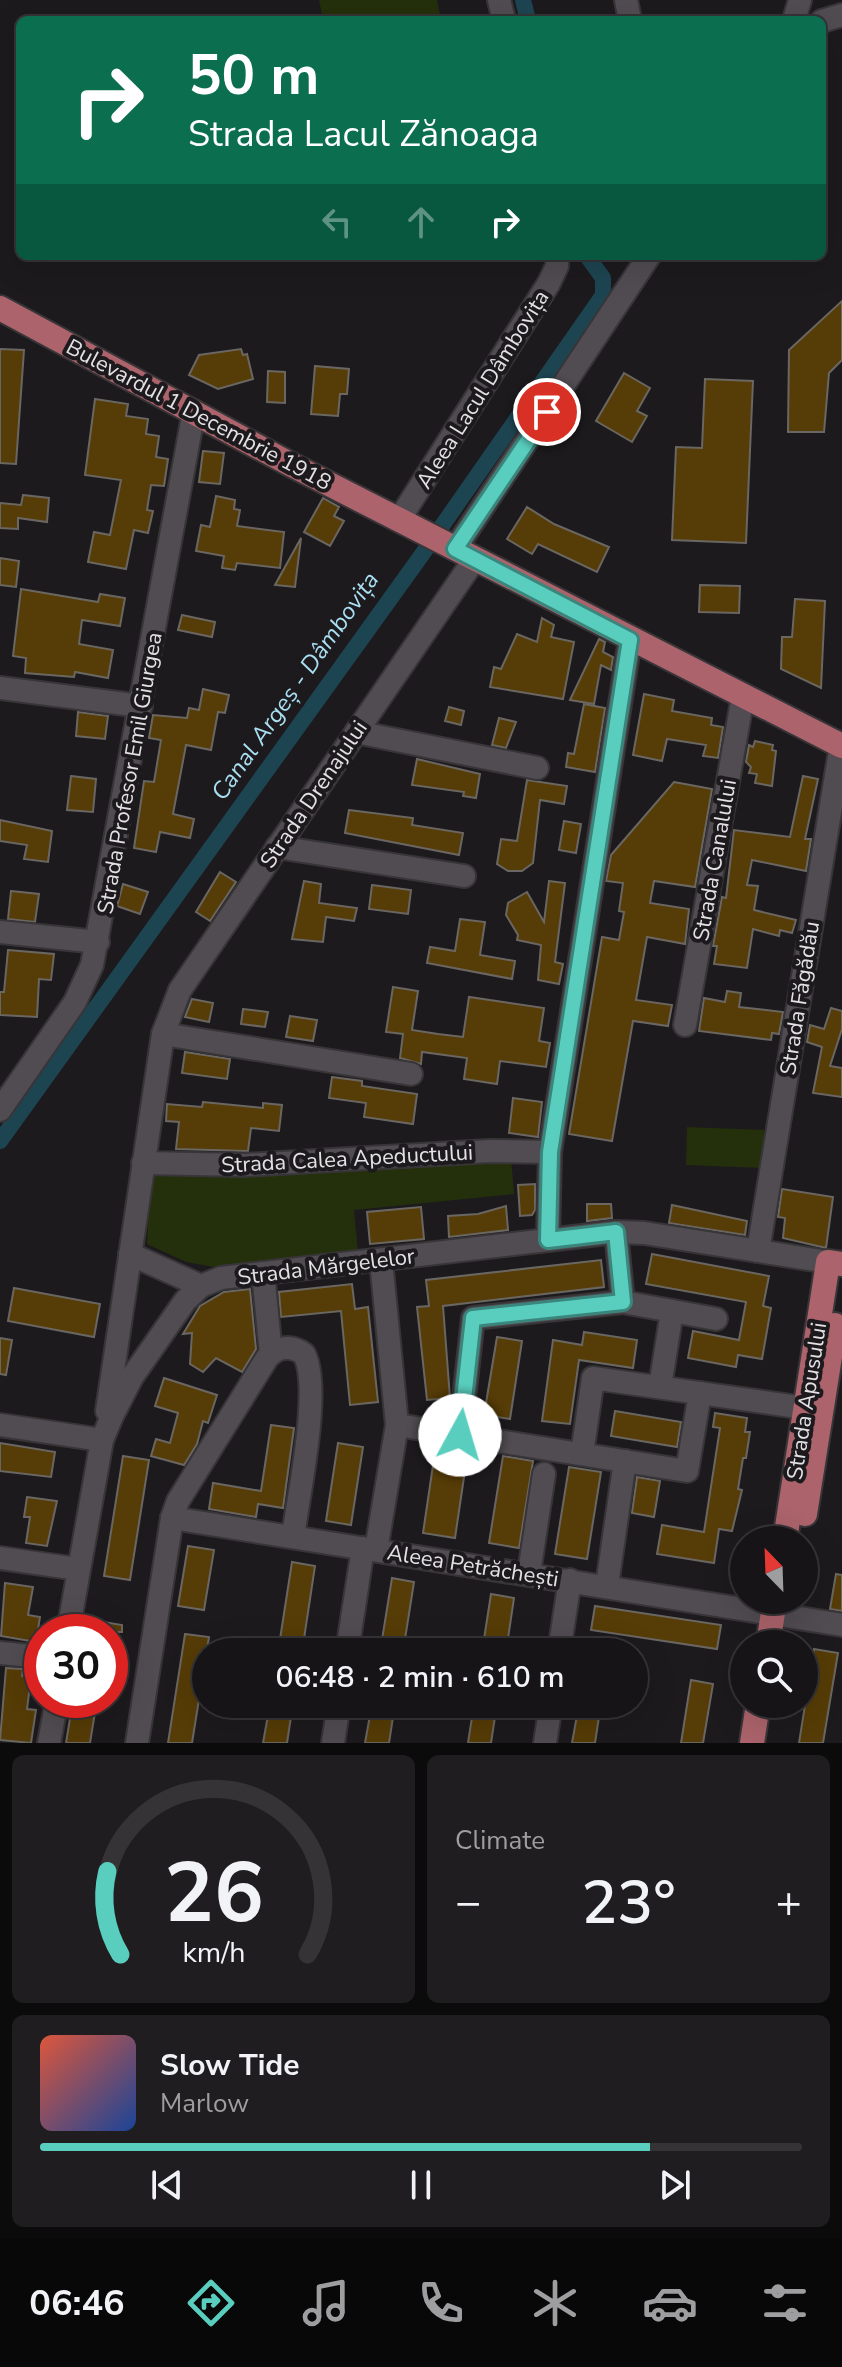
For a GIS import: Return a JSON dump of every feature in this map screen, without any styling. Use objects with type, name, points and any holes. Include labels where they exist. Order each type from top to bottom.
[{"type":"main road","name":"Bulevardul 1 Decembrie 1918","points":[[0,308],[464,555],[841,746]]},
{"type":"main road","name":"Strada Apusului","points":[[804,1526],[833,1393],[837,1267]]},
{"type":"main road","name":"Strada Apusului","points":[[787,1526],[805,1408],[837,1267]]},
{"type":"main road","points":[[805,1408],[833,1393]]},
{"type":"main road","points":[[752,1743],[756,1718]]},
{"type":"main road","points":[[769,1743],[773,1718]]},
{"type":"street","name":"Aleea Lacul Dâmbovița","points":[[399,520],[549,283],[557,260]]},
{"type":"street","name":"Strada Drenajului","points":[[102,1440],[163,1034],[180,990],[356,732],[647,260]]},
{"type":"street","name":"Strada Profesor Emil Giurgea","points":[[0,1110],[75,1002],[98,942],[194,411]]},
{"type":"street","points":[[548,1240],[550,1152],[630,640]]},
{"type":"street","points":[[0,688],[141,706]]},
{"type":"street","name":"Strada Canalului","points":[[685,1025],[743,696]]},
{"type":"street","points":[[356,732],[537,768]]},
{"type":"street","name":"Strada Făgădău","points":[[758,1251],[841,746]]},
{"type":"street","points":[[277,847],[464,876]]},
{"type":"street","points":[[0,932],[98,942]]},
{"type":"street","points":[[163,1034],[411,1074]]},
{"type":"street","name":"Strada Calea Apeductului","points":[[143,1163],[244,1165],[490,1151],[550,1152]]},
{"type":"street","points":[[616,1232],[623,1302]]},
{"type":"street","name":"Strada Mărgelelor","points":[[201,1286],[221,1278],[616,1232],[644,1233],[758,1251],[837,1267]]},
{"type":"street","points":[[71,1614],[102,1440],[132,1377],[185,1301],[201,1286],[130,1254]]},
{"type":"street","points":[[350,1638],[397,1425],[381,1260]]},
{"type":"street","points":[[263,1273],[271,1354]]},
{"type":"street","points":[[460,1435],[473,1318],[623,1302],[716,1319]]},
{"type":"street","points":[[660,1387],[672,1311]]},
{"type":"street","points":[[137,1743],[172,1518],[186,1487],[271,1354],[282,1348],[295,1349],[304,1354],[309,1364],[309,1420],[293,1537]]},
{"type":"street","points":[[582,1454],[593,1378],[805,1408]]},
{"type":"street","points":[[397,1425],[687,1471],[700,1393]]},
{"type":"street","points":[[0,1425],[102,1440]]},
{"type":"street","points":[[607,1585],[625,1461]]},
{"type":"street","points":[[529,1573],[544,1474]]},
{"type":"street","name":"Aleea Petrăchești","points":[[172,1518],[570,1580],[730,1600]]},
{"type":"street","points":[[0,1558],[78,1569]]},
{"type":"street","points":[[561,1638],[570,1580]]},
{"type":"street","name":"Aleea Petrăchești","points":[[805,1614],[842,1625]]},
{"type":"street","points":[[0,1653],[24,1655]]},
{"type":"street","points":[[49,1743],[54,1718]]},
{"type":"street","points":[[333,1743],[337,1718]]},
{"type":"street","points":[[545,1743],[549,1718]]},
{"type":"green space","points":[[319,0],[437,0],[440,16],[322,16]]},
{"type":"green space","points":[[687,1127],[764,1130],[763,1168],[686,1165]]},
{"type":"green space","points":[[510,1145],[514,1194],[354,1210],[358,1252],[226,1269],[186,1262],[147,1244],[151,1167]]},
{"type":"building","points":[[842,301],[842,360],[829,373],[824,432],[788,432],[789,350]]},
{"type":"building","points":[[0,349],[24,350],[16,464],[0,463]]},
{"type":"building","points":[[241,349],[243,355],[247,354],[253,379],[218,389],[189,375],[199,355]]},
{"type":"building","points":[[315,366],[349,369],[347,394],[340,394],[338,416],[311,414]]},
{"type":"building","points":[[268,371],[285,372],[285,403],[267,402]]},
{"type":"building","points":[[624,373],[650,388],[637,411],[647,416],[632,442],[596,421]]},
{"type":"building","points":[[705,379],[753,381],[746,543],[672,540],[676,447],[702,448]]},
{"type":"building","points":[[95,399],[128,404],[126,416],[148,419],[146,434],[159,436],[156,457],[168,459],[164,486],[151,485],[147,510],[153,511],[148,533],[134,530],[126,569],[88,562],[94,532],[110,535],[121,480],[85,475]]},
{"type":"building","points":[[203,451],[224,453],[220,484],[199,482]]},
{"type":"building","points":[[23,495],[49,498],[47,522],[18,518],[18,529],[0,528],[0,503],[21,505]]},
{"type":"building","points":[[216,496],[235,500],[234,509],[240,510],[237,526],[284,532],[280,568],[237,563],[235,570],[222,568],[224,556],[196,551],[201,525],[210,527]]},
{"type":"building","points":[[323,498],[339,507],[334,516],[344,521],[330,546],[304,532]]},
{"type":"building","points":[[527,507],[554,524],[609,547],[597,572],[538,544],[532,554],[507,539]]},
{"type":"building","points":[[301,538],[295,587],[275,585]]},
{"type":"building","points":[[0,558],[19,561],[16,587],[0,585]]},
{"type":"building","points":[[700,585],[740,586],[739,613],[699,612]]},
{"type":"building","points":[[21,589],[98,602],[100,594],[125,598],[120,626],[82,620],[79,644],[113,650],[108,678],[75,672],[74,677],[25,673],[26,658],[13,656]]},
{"type":"building","points":[[795,599],[825,601],[821,688],[781,669],[782,637],[792,637]]},
{"type":"building","points":[[182,615],[215,622],[212,637],[178,630]]},
{"type":"building","points":[[542,618],[554,625],[551,637],[574,642],[563,699],[490,687],[494,667],[501,669],[517,634],[537,642]]},
{"type":"building","points":[[599,639],[605,642],[603,652],[613,657],[611,670],[601,665],[594,704],[570,700]]},
{"type":"building","points":[[203,689],[229,695],[225,713],[218,712],[211,750],[186,745],[173,814],[194,819],[190,838],[160,832],[156,852],[134,848],[144,781],[154,782],[161,740],[149,738],[153,715],[187,718],[189,708],[199,710]]},
{"type":"building","points":[[644,694],[674,700],[672,711],[712,718],[711,725],[723,727],[718,758],[703,756],[706,745],[667,739],[662,761],[633,755]]},
{"type":"building","points":[[584,704],[605,708],[595,772],[566,767],[568,753],[574,754]]},
{"type":"building","points":[[449,707],[464,711],[461,725],[445,721]]},
{"type":"building","points":[[78,712],[108,716],[105,739],[76,736]]},
{"type":"building","points":[[499,718],[516,722],[506,748],[492,745]]},
{"type":"building","points":[[755,741],[773,745],[772,750],[776,751],[772,786],[755,783],[757,774],[749,773],[751,767],[746,762],[749,745],[753,747]]},
{"type":"building","points":[[417,759],[480,774],[476,798],[463,796],[464,792],[412,785]]},
{"type":"building","points":[[71,776],[96,779],[93,812],[67,810]]},
{"type":"building","points":[[803,776],[818,779],[805,839],[811,839],[806,871],[752,860],[747,885],[758,886],[754,910],[796,920],[792,933],[780,930],[779,936],[753,929],[747,968],[714,964],[717,946],[713,946],[722,897],[726,898],[734,830],[790,837]]},
{"type":"building","points":[[527,780],[567,786],[564,804],[540,800],[533,863],[522,871],[508,871],[497,864],[501,839],[517,841]]},
{"type":"building","points":[[674,782],[712,789],[695,887],[654,881],[650,903],[689,909],[685,944],[647,937],[636,1000],[672,1005],[668,1026],[633,1021],[612,1141],[569,1134],[602,937],[619,940],[624,912],[619,911],[623,883],[606,881],[611,855]]},
{"type":"building","points":[[349,810],[413,818],[412,825],[463,833],[459,855],[345,833]]},
{"type":"building","points":[[0,820],[52,831],[48,862],[24,859],[27,845],[0,841]]},
{"type":"building","points":[[564,821],[581,824],[576,853],[559,850]]},
{"type":"building","points":[[220,872],[236,882],[210,921],[196,912]]},
{"type":"building","points":[[304,881],[321,884],[319,903],[357,908],[354,921],[326,917],[323,942],[292,939]]},
{"type":"building","points":[[549,881],[565,883],[555,962],[563,964],[559,984],[538,980],[541,945],[517,940],[518,935],[506,915],[508,903],[527,892],[544,922]]},
{"type":"building","points":[[123,884],[148,892],[140,914],[117,906]]},
{"type":"building","points":[[372,885],[411,890],[408,914],[369,909]]},
{"type":"building","points":[[11,891],[39,894],[35,922],[8,919]]},
{"type":"building","points":[[460,919],[485,922],[480,955],[515,961],[512,979],[427,963],[430,947],[455,951]]},
{"type":"building","points":[[8,950],[54,954],[51,980],[39,979],[37,1017],[0,1015],[0,992],[4,992]]},
{"type":"building","points":[[393,987],[418,991],[412,1030],[438,1034],[463,1037],[469,997],[544,1008],[539,1041],[550,1043],[546,1067],[500,1061],[497,1084],[464,1079],[467,1058],[422,1052],[421,1064],[400,1058],[403,1034],[386,1032]]},
{"type":"building","points":[[727,991],[741,993],[739,1007],[783,1012],[779,1034],[772,1033],[771,1040],[699,1031],[704,998],[725,1002]]},
{"type":"building","points":[[192,999],[213,1003],[209,1022],[185,1017]]},
{"type":"building","points":[[831,1008],[842,1011],[842,1029],[830,1066],[842,1068],[842,1097],[813,1093],[822,1047],[807,1042],[810,1025],[824,1029]]},
{"type":"building","points":[[243,1009],[268,1012],[265,1027],[241,1024]]},
{"type":"building","points":[[290,1016],[317,1020],[313,1041],[286,1037]]},
{"type":"building","points":[[185,1052],[230,1059],[227,1079],[182,1073]]},
{"type":"building","points":[[332,1077],[362,1081],[362,1086],[417,1094],[413,1124],[364,1117],[366,1103],[329,1098]]},
{"type":"building","points":[[513,1098],[542,1102],[538,1137],[509,1133]]},
{"type":"building","points":[[203,1102],[263,1108],[263,1103],[282,1105],[279,1131],[251,1128],[248,1151],[176,1149],[179,1122],[166,1121],[167,1104],[202,1107]]},
{"type":"building","points":[[535,1184],[535,1210],[532,1215],[520,1216],[518,1185]]},
{"type":"building","points":[[782,1189],[833,1197],[826,1248],[783,1238],[785,1218],[778,1217]]},
{"type":"building","points":[[587,1204],[611,1204],[612,1218],[587,1221]]},
{"type":"building","points":[[672,1205],[747,1221],[745,1235],[669,1223]]},
{"type":"building","points":[[506,1206],[508,1230],[449,1237],[448,1216],[478,1214]]},
{"type":"building","points":[[421,1207],[424,1239],[370,1244],[367,1212]]},
{"type":"building","points":[[652,1254],[769,1276],[763,1306],[771,1308],[762,1359],[738,1355],[736,1367],[688,1358],[693,1331],[739,1340],[746,1302],[646,1284]]},
{"type":"building","points":[[601,1260],[604,1287],[443,1306],[450,1398],[427,1400],[417,1307],[429,1306],[426,1280]]},
{"type":"building","points":[[352,1284],[355,1309],[368,1307],[378,1402],[350,1405],[341,1311],[281,1317],[279,1292]]},
{"type":"building","points":[[14,1288],[100,1304],[94,1337],[8,1321]]},
{"type":"building","points":[[250,1289],[256,1349],[242,1372],[216,1358],[203,1372],[190,1364],[192,1333],[183,1334],[200,1306],[224,1292]]},
{"type":"building","points":[[584,1332],[637,1340],[633,1368],[579,1360],[570,1424],[542,1421],[553,1340],[582,1345]]},
{"type":"building","points":[[497,1337],[522,1341],[510,1419],[484,1415]]},
{"type":"building","points":[[0,1338],[12,1340],[6,1375],[0,1374]]},
{"type":"building","points":[[164,1378],[217,1395],[208,1423],[203,1421],[197,1444],[184,1465],[151,1456],[156,1439],[170,1443],[178,1413],[155,1406]]},
{"type":"building","points":[[615,1411],[681,1422],[677,1447],[611,1436]]},
{"type":"building","points":[[715,1413],[747,1418],[745,1432],[750,1432],[733,1526],[730,1526],[730,1531],[719,1529],[714,1563],[657,1554],[662,1525],[704,1532],[720,1428],[713,1427]]},
{"type":"building","points":[[271,1425],[294,1428],[283,1508],[258,1504],[256,1517],[209,1509],[213,1483],[261,1491]]},
{"type":"building","points":[[0,1443],[55,1452],[51,1477],[0,1471]]},
{"type":"building","points":[[338,1443],[363,1447],[351,1525],[326,1521]]},
{"type":"building","points":[[436,1445],[468,1450],[455,1538],[423,1533]]},
{"type":"building","points":[[123,1456],[149,1460],[130,1580],[104,1576]]},
{"type":"building","points":[[503,1456],[533,1461],[519,1548],[489,1543]]},
{"type":"building","points":[[569,1467],[601,1472],[587,1559],[555,1554]]},
{"type":"building","points":[[637,1477],[660,1481],[654,1517],[632,1513]]},
{"type":"building","points":[[27,1497],[57,1501],[47,1546],[26,1543],[30,1517],[24,1517]]},
{"type":"building","points":[[188,1546],[214,1550],[204,1610],[178,1606]]},
{"type":"building","points":[[292,1562],[315,1566],[304,1638],[280,1638]]},
{"type":"building","points":[[836,1574],[842,1575],[842,1611],[830,1609]]},
{"type":"building","points":[[392,1578],[414,1582],[405,1638],[382,1638]]},
{"type":"building","points":[[5,1583],[33,1587],[28,1614],[24,1614],[24,1640],[1,1636]]},
{"type":"building","points":[[491,1594],[514,1598],[508,1638],[484,1638]]},
{"type":"building","points":[[595,1606],[721,1625],[717,1649],[591,1630]]},
{"type":"building","points":[[185,1634],[209,1637],[192,1638],[192,1718],[196,1718],[192,1743],[168,1743]]},
{"type":"building","points":[[818,1650],[838,1653],[823,1743],[799,1743],[803,1718],[818,1718]]},
{"type":"building","points":[[6,1668],[23,1669],[24,1718],[35,1718],[31,1743],[0,1740]]},
{"type":"building","points":[[691,1680],[713,1684],[703,1743],[681,1743]]},
{"type":"building","points":[[70,1718],[94,1718],[90,1743],[66,1743]]},
{"type":"building","points":[[267,1718],[291,1718],[287,1743],[263,1743]]},
{"type":"building","points":[[369,1718],[393,1718],[389,1743],[365,1743]]},
{"type":"building","points":[[472,1718],[495,1718],[491,1743],[468,1743]]},
{"type":"building","points":[[576,1718],[599,1718],[595,1743],[572,1743]]},
{"type":"waterway","name":"Canal Argeș - Dâmbovița","points":[[523,0],[527,16]]},
{"type":"waterway","name":"Canal Argeș - Dâmbovița","points":[[0,1141],[421,556],[603,295],[603,278],[590,260]]},
{"type":"route","points":[[460,1435],[473,1318],[623,1302],[616,1232],[548,1240],[550,1152],[588,889],[630,640],[455,549],[547,412]]}]
